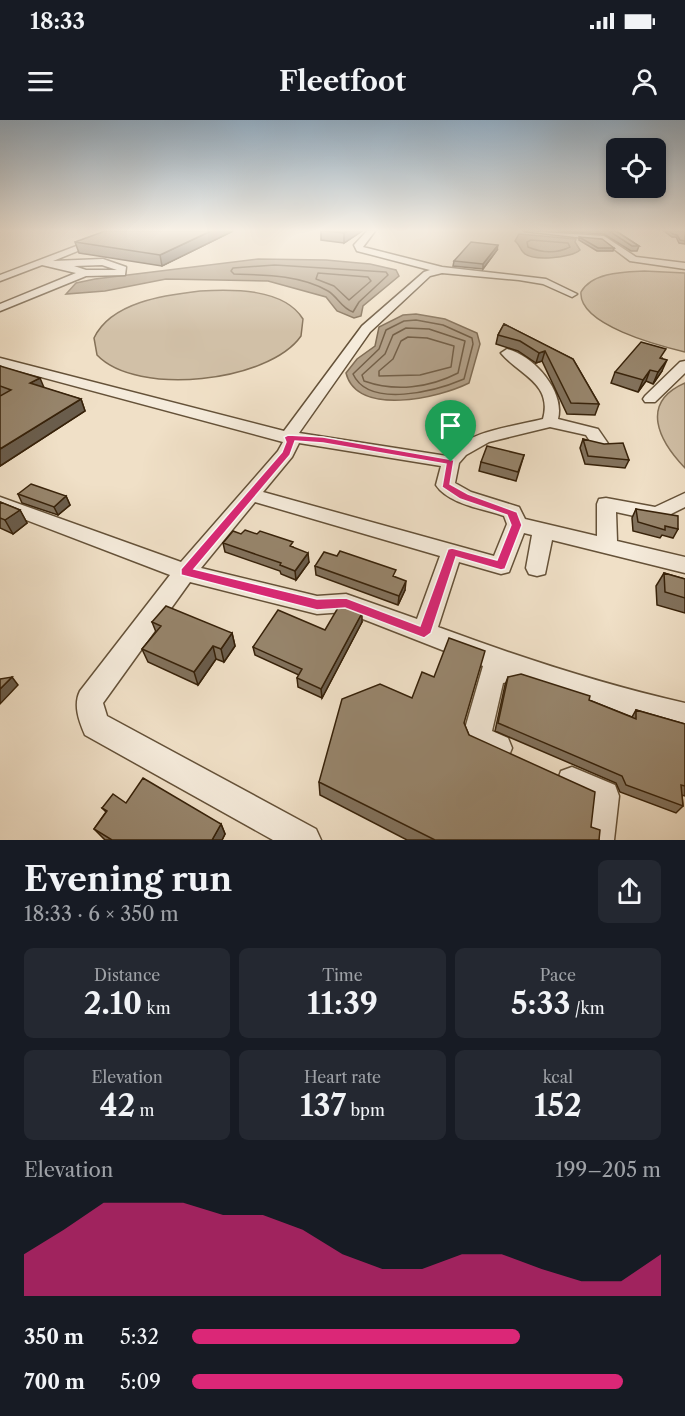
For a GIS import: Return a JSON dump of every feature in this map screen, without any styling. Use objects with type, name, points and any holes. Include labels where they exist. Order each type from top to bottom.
[{"type":"street","points":[[0,278],[33,265]]},
{"type":"street","points":[[60,265],[85,273],[122,273],[123,268],[112,265]]},
{"type":"street","points":[[421,265],[442,270],[519,277],[546,282],[572,294]]},
{"type":"street","points":[[288,437],[366,329],[427,274],[442,270]]},
{"type":"street","points":[[0,308],[85,273]]},
{"type":"street","points":[[507,353],[544,381],[553,393],[554,412],[550,422]]},
{"type":"street","points":[[0,362],[288,437],[323,440],[451,462]]},
{"type":"street","points":[[650,399],[685,365]]},
{"type":"street","points":[[252,495],[501,566],[517,525],[512,512],[464,496],[445,485],[451,462],[460,451],[483,439],[550,422],[592,432],[601,445]]},
{"type":"street","points":[[288,437],[291,442],[286,453],[185,572],[89,700],[95,725],[305,840]]},
{"type":"street","points":[[607,547],[606,504],[657,514],[685,499]]},
{"type":"street","points":[[0,503],[185,572],[317,604],[346,603],[518,668],[637,705],[685,716]]},
{"type":"street","points":[[517,525],[685,565]]},
{"type":"street","points":[[537,568],[543,532]]},
{"type":"street","points":[[424,633],[452,552]]},
{"type":"street","points":[[518,668],[492,675],[476,739],[519,758]]},
{"type":"street","points":[[551,772],[604,796],[598,840]]},
{"type":"shaded area","points":[[644,271],[685,273],[685,352],[640,339],[606,324],[592,314],[584,304],[581,292],[593,280],[609,274]]},
{"type":"shaded area","points":[[200,291],[241,291],[270,296],[283,301],[303,319],[301,336],[285,352],[261,364],[233,373],[202,378],[171,380],[141,376],[116,368],[97,355],[94,338],[113,316],[140,302]]},
{"type":"shaded area","points":[[685,383],[685,468],[661,435],[658,412],[662,401],[671,391]]},
{"type":"water","points":[[212,265],[373,265],[396,270],[399,276],[363,306],[361,316],[354,318],[337,311],[326,297],[268,281],[166,279],[105,291],[66,294],[76,283]]},
{"type":"water","points":[[416,314],[445,319],[477,333],[480,344],[469,383],[439,394],[400,400],[366,395],[353,387],[346,373],[357,359],[375,346],[379,327],[403,315]]},
{"type":"building","points":[[504,324],[573,359],[599,404],[571,403],[545,351],[539,353],[520,341],[498,335]]},
{"type":"building","points":[[641,342],[666,349],[660,358],[667,360],[658,372],[650,370],[643,380],[615,372]]},
{"type":"building","points":[[0,366],[40,378],[30,383],[81,399],[0,449],[0,396],[11,390],[0,386]]},
{"type":"building","points":[[583,439],[604,444],[623,443],[629,460],[588,456]]},
{"type":"building","points":[[487,446],[524,455],[518,472],[481,462]]},
{"type":"building","points":[[31,484],[66,496],[54,507],[18,494]]},
{"type":"building","points":[[0,502],[20,510],[5,520],[0,518]]},
{"type":"building","points":[[636,509],[678,516],[678,529],[665,526],[665,530],[638,522]]},
{"type":"building","points":[[245,530],[257,534],[260,531],[293,542],[290,546],[308,553],[295,571],[280,565],[281,563],[223,543],[233,531],[241,534]]},
{"type":"building","points":[[340,551],[396,570],[393,576],[406,581],[399,596],[315,566],[324,552],[337,556]]},
{"type":"building","points":[[664,573],[685,579],[685,598],[665,592]]},
{"type":"building","points":[[166,606],[232,633],[221,649],[213,646],[194,672],[142,649],[161,626],[152,622]]},
{"type":"building","points":[[339,606],[362,613],[321,689],[297,678],[302,669],[253,647],[278,610],[325,630]]},
{"type":"building","points":[[449,638],[485,651],[464,723],[469,735],[595,792],[591,827],[600,830],[599,840],[435,840],[319,782],[342,699],[380,684],[412,698],[422,672],[434,677]]},
{"type":"building","points":[[521,674],[590,696],[589,700],[636,719],[636,710],[685,724],[685,786],[681,785],[683,806],[626,785],[622,776],[498,723],[508,677]]},
{"type":"building","points":[[12,677],[0,689],[0,679]]},
{"type":"building","points":[[143,778],[221,824],[212,840],[112,840],[94,829],[107,811],[102,808],[113,794],[126,803]]},
{"type":"route","points":[[288,437],[323,440],[451,462],[445,485],[464,496],[512,512],[517,525],[501,566],[452,552],[424,633],[346,603],[317,604],[185,572],[286,453],[291,442],[288,437]]}]
